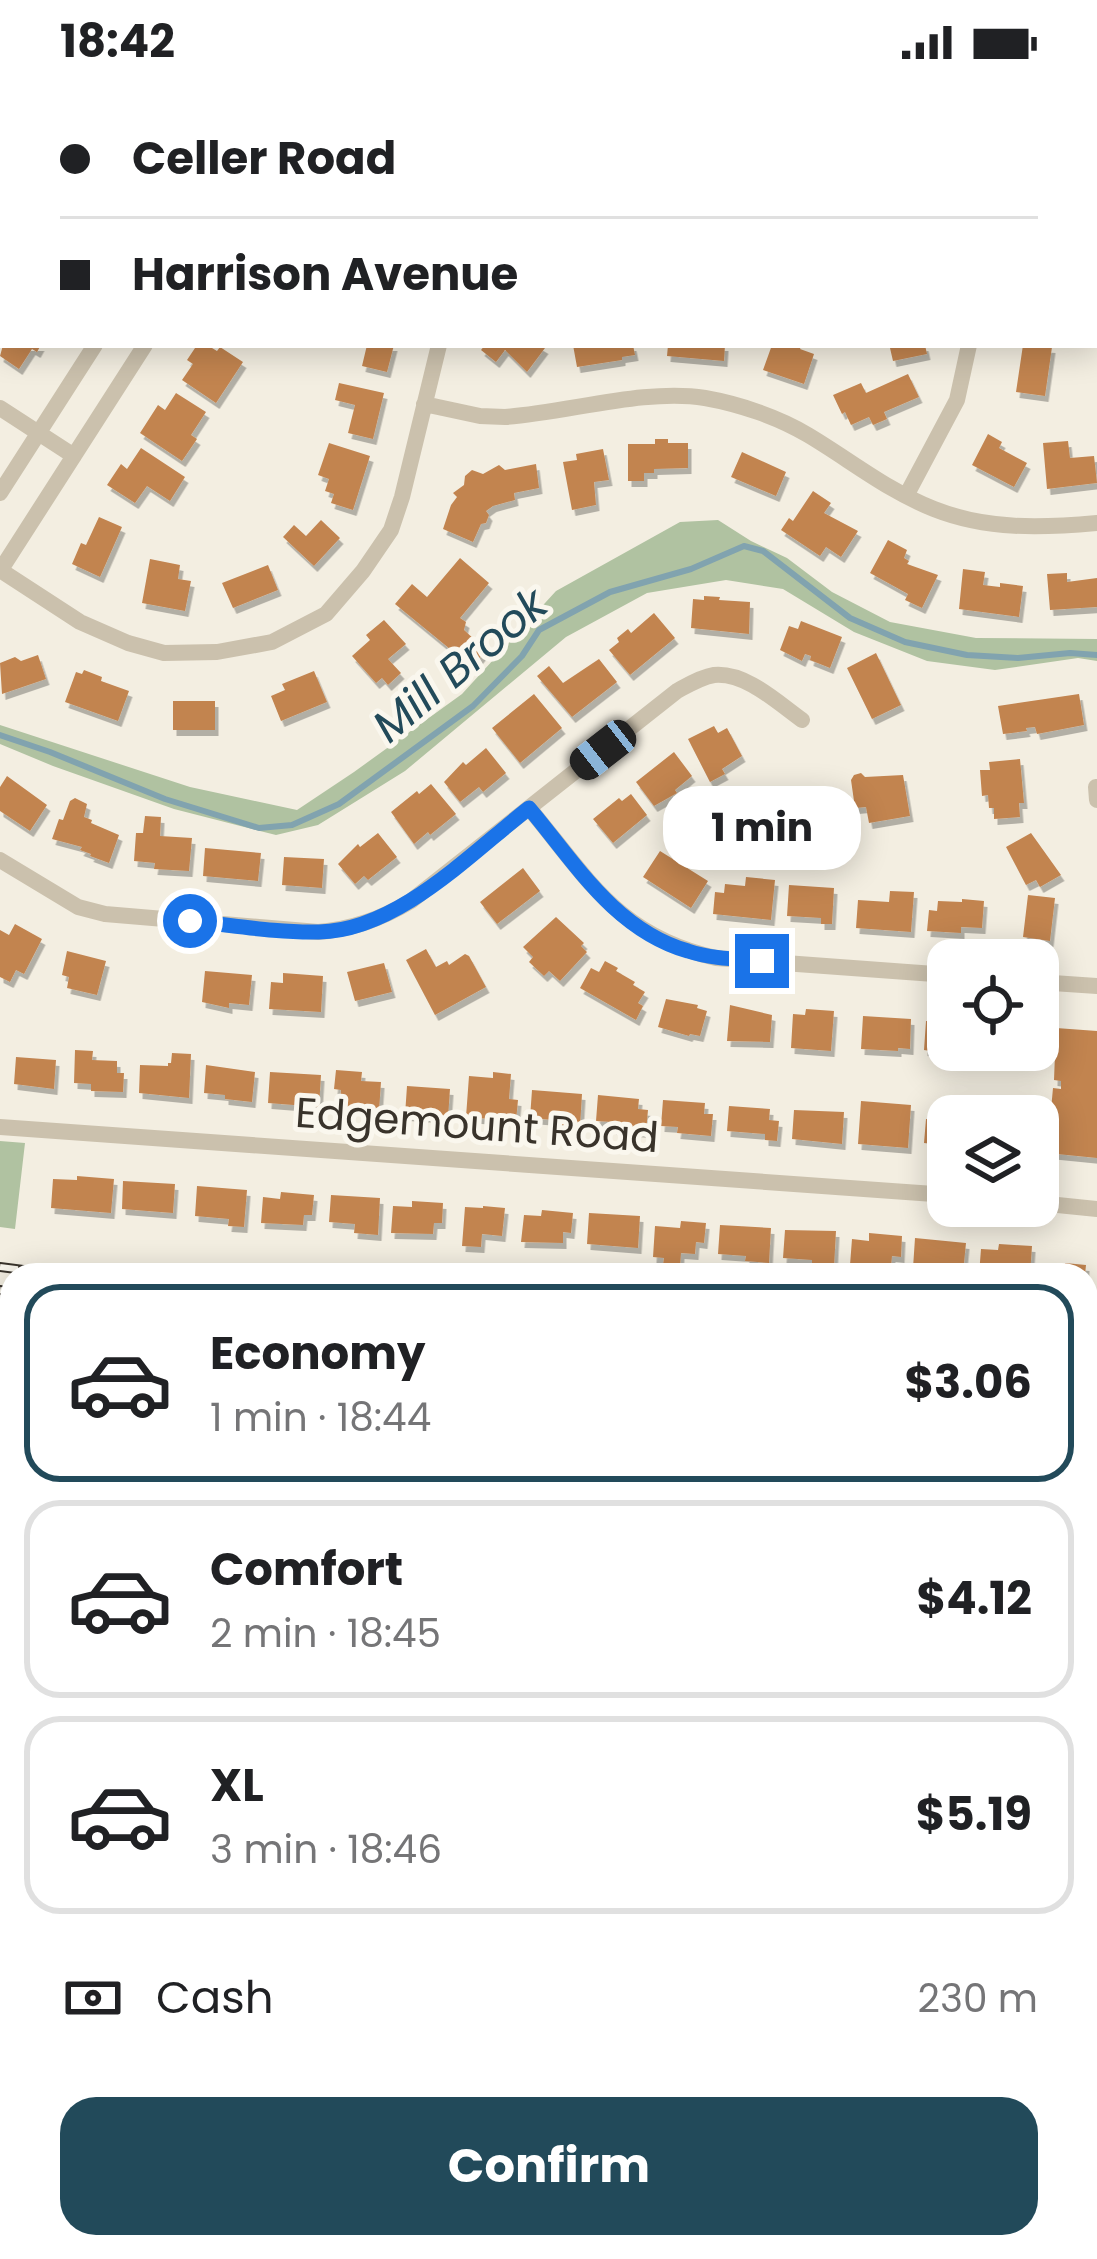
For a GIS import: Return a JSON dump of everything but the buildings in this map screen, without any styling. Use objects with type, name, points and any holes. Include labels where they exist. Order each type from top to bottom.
[{"type":"street","points":[[0,493],[93,348]]},
{"type":"street","points":[[143,348],[0,570],[80,622],[128,643],[164,652],[217,652],[272,642],[326,614],[391,530],[438,348]]},
{"type":"street","points":[[906,496],[957,400],[968,348]]},
{"type":"street","points":[[424,404],[505,417],[653,398],[703,398],[760,412],[805,432],[906,496],[950,514],[999,525],[1097,524]]},
{"type":"street","points":[[0,408],[74,456]]},
{"type":"street","points":[[0,860],[78,907],[105,914],[341,930],[411,902],[695,681],[715,675],[733,677],[802,720]]},
{"type":"street","points":[[1096,787],[1097,800]]},
{"type":"street","points":[[529,808],[612,907],[648,933],[687,951],[716,958],[927,973]]},
{"type":"street","points":[[1059,983],[1097,986]]},
{"type":"street","name":"Edgemount Road","points":[[0,1127],[927,1193]]},
{"type":"street","points":[[1059,1205],[1097,1209]]},
{"type":"green space","points":[[718,520],[787,558],[832,592],[890,622],[976,638],[1097,639],[1097,661],[1078,658],[995,670],[927,661],[854,632],[783,589],[726,580],[647,593],[566,637],[405,771],[318,825],[276,835],[174,809],[0,744],[0,725],[190,787],[297,810],[462,694],[556,591],[680,522]]},
{"type":"green space","points":[[0,1141],[25,1143],[15,1229],[0,1227]]},
{"type":"waterway","name":"Mill Brook","points":[[0,735],[165,799],[259,828],[292,825],[339,804],[473,706],[522,656],[539,630],[610,592],[691,569],[744,546],[763,551],[850,618],[905,642],[967,655],[1097,655]]},
{"type":"route","points":[[190,921],[318,932],[364,925],[411,902],[529,808],[595,889],[636,926],[687,951],[762,961]]}]
